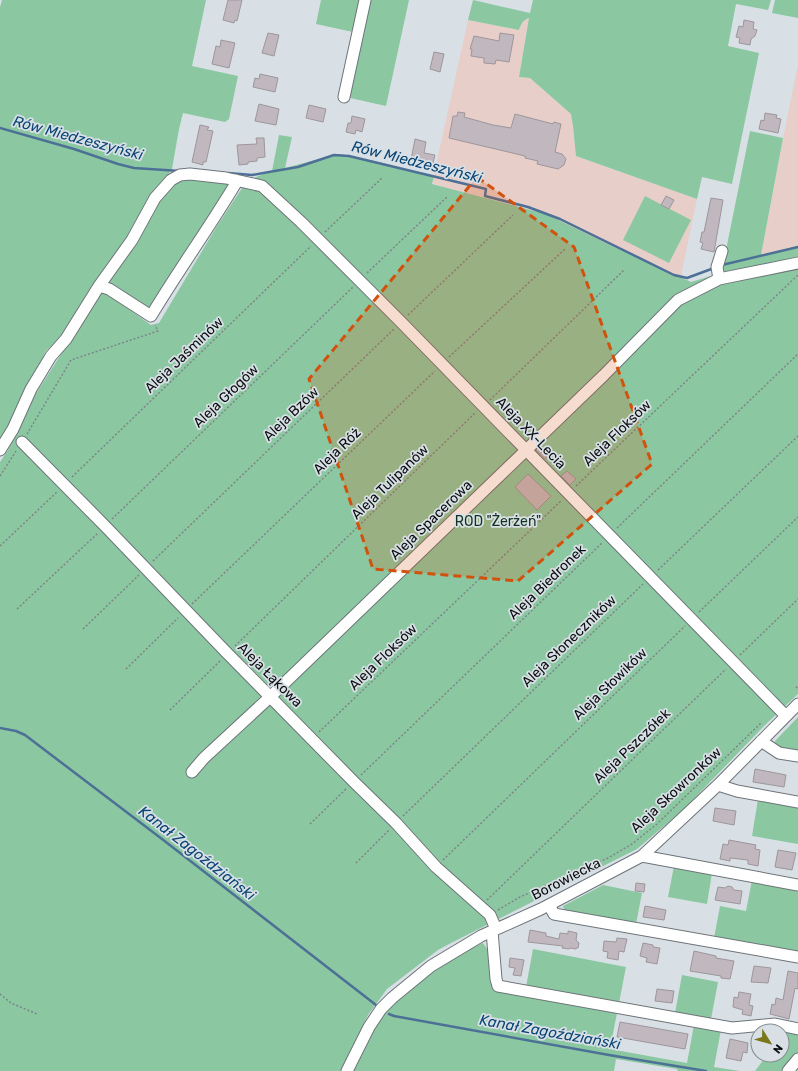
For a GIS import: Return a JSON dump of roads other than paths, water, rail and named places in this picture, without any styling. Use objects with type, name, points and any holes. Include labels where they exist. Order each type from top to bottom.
[{"type":"street","points":[[344,97],[365,0]]},
{"type":"street","name":"Aleja XX-Lecia","points":[[0,450],[14,429],[20,412],[51,356],[71,331],[99,286],[132,240],[155,198],[171,180],[180,175],[190,174],[241,181],[262,186],[360,280],[734,661],[786,716]]},
{"type":"street","points":[[99,286],[109,289],[151,316],[236,183],[241,181]]},
{"type":"street","points":[[719,279],[718,267],[722,251]]},
{"type":"street","name":"Aleja Spacerowa","points":[[192,772],[204,758],[270,697],[604,375],[678,300],[719,279],[798,263]]},
{"type":"street","name":"Aleja Łąkowa","points":[[22,442],[270,697],[396,823],[436,867],[490,915],[494,930],[496,979],[498,986],[732,1028],[775,1024],[798,1029]]},
{"type":"street","name":"Borowiecka","points":[[347,1071],[369,1027],[381,1009],[431,966],[481,936],[549,905],[642,856],[718,785],[798,704]]},
{"type":"street","points":[[761,741],[779,753],[798,756]]},
{"type":"street","points":[[718,785],[737,791],[798,802]]},
{"type":"street","points":[[642,856],[798,885]]},
{"type":"street","points":[[549,905],[554,914],[798,957]]},
{"type":"street","points":[[788,1071],[798,1059]]},
{"type":"waterway","name":"Rów Miedzeszyński","points":[[0,128],[134,168],[180,171]]},
{"type":"waterway","name":"Rów Miedzeszyński","points":[[228,173],[252,175],[298,167],[334,155],[349,156],[486,189],[485,196],[528,207],[560,219],[674,275],[687,278],[714,268]]},
{"type":"waterway","name":"Rów Miedzeszyński","points":[[722,265],[798,247]]},
{"type":"waterway","name":"Kanał Zagoździański","points":[[0,728],[16,731],[25,735],[376,1005]]},
{"type":"waterway","name":"Kanał Zagoździański","points":[[389,1014],[609,1055],[706,1071]]},
{"type":"park label","name":"ROD \"Żerżeń\"","points":[[498,521]]}]
